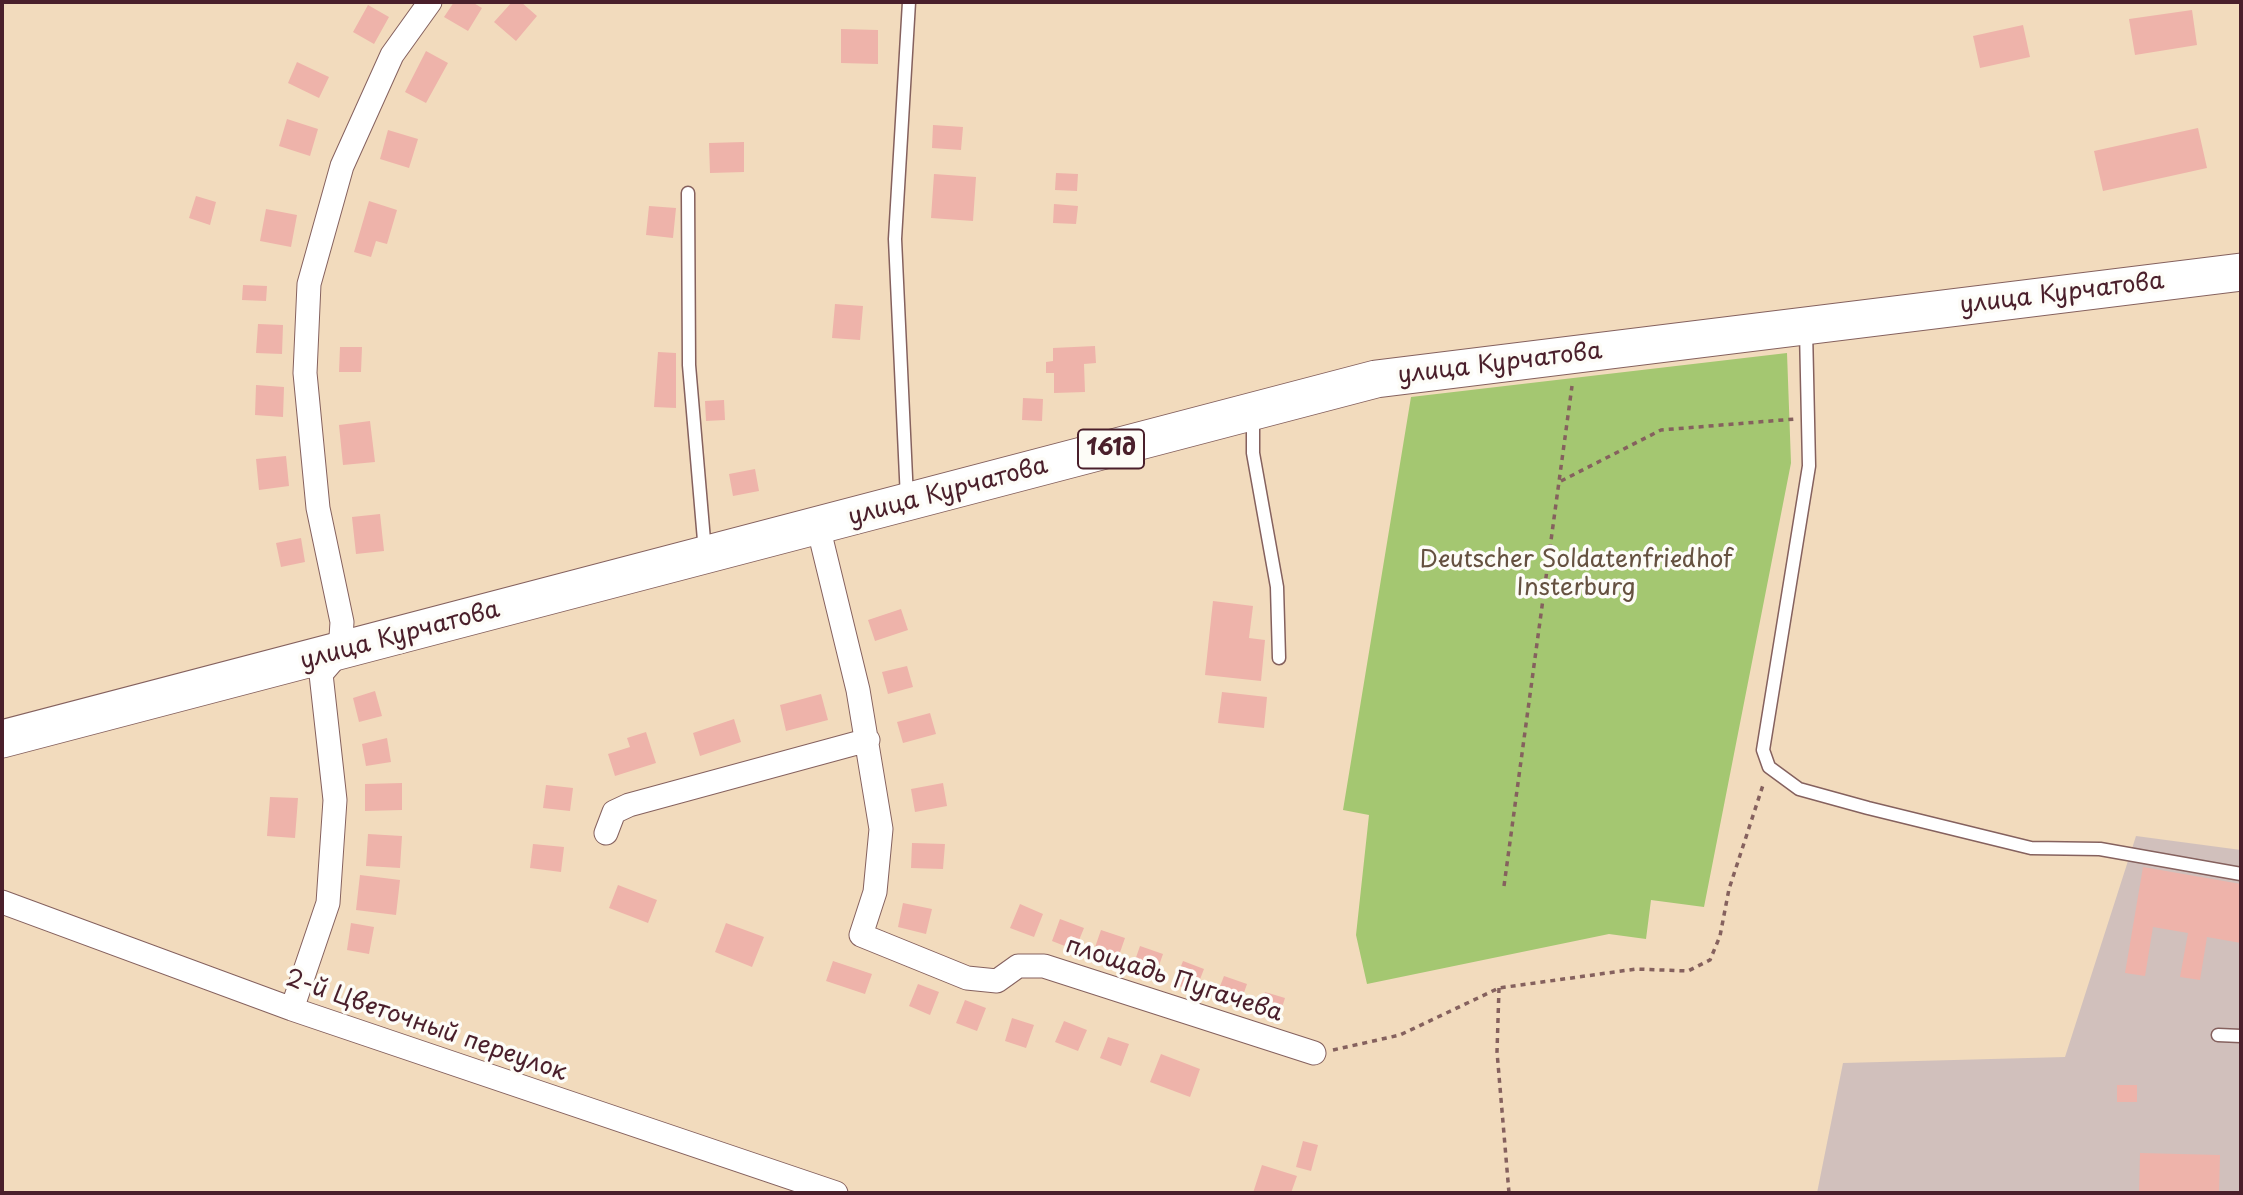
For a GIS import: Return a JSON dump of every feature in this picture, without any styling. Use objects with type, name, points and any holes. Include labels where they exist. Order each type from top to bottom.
[{"type":"main road","name":"улица Курчатова","points":[[2,739],[1376,379],[2241,272]]},
{"type":"street","points":[[292,1009],[328,903],[335,800],[321,674],[341,652],[342,622],[318,508],[305,373],[309,284],[342,166],[392,55],[430,2]]},
{"type":"street","points":[[606,833],[614,811],[629,805],[868,740],[818,526]]},
{"type":"street","name":"площадь Пугачева","points":[[868,740],[881,829],[875,892],[861,935],[967,978],[996,981],[1018,967],[1044,966],[1314,1053]]},
{"type":"street","name":"2-й Цветочный переулок","points":[[2,902],[292,1009],[836,1193]]},
{"type":"lane","points":[[907,502],[895,239],[909,2]]},
{"type":"lane","points":[[688,193],[689,365],[705,556]]},
{"type":"lane","points":[[1806,326],[1809,466],[1763,750],[1769,767],[1799,789],[1985,838],[2031,848],[2101,849],[2241,874]]},
{"type":"lane","points":[[1253,411],[1253,453],[1277,587],[1279,658]]},
{"type":"lane","points":[[2218,1035],[2241,1036]]},
{"type":"path","points":[[1504,886],[1572,386]]},
{"type":"path","points":[[1561,481],[1661,430],[1807,418]]},
{"type":"path","points":[[1314,1053],[1400,1035],[1499,988],[1636,969],[1688,971],[1710,960],[1720,936],[1729,889],[1769,767]]},
{"type":"path","points":[[1499,988],[1497,1052],[1509,1193]]},
{"type":"shaded area","points":[[2136,836],[2241,850],[2241,1193],[1817,1193],[1843,1063],[2065,1057]]},
{"type":"green space","name":"Deutscher Soldatenfriedhof Insterburg","points":[[1787,353],[1791,463],[1704,907],[1651,900],[1646,939],[1609,934],[1367,984],[1356,935],[1369,815],[1343,810],[1411,397]]},
{"type":"building","points":[[454,2],[472,2],[482,8],[468,31],[444,17]]},
{"type":"building","points":[[512,2],[521,2],[537,16],[516,41],[494,22]]},
{"type":"building","points":[[368,5],[389,17],[374,44],[353,32]]},
{"type":"building","points":[[2192,10],[2197,45],[2135,55],[2129,19]]},
{"type":"building","points":[[2023,25],[2030,57],[1980,68],[1973,36]]},
{"type":"building","points":[[841,29],[878,30],[878,64],[841,63]]},
{"type":"building","points":[[426,51],[448,63],[426,103],[405,92]]},
{"type":"building","points":[[297,62],[329,77],[319,98],[288,83]]},
{"type":"building","points":[[287,119],[318,129],[310,156],[279,146]]},
{"type":"building","points":[[933,125],[963,127],[961,150],[932,148]]},
{"type":"building","points":[[2198,128],[2207,168],[2103,191],[2094,151]]},
{"type":"building","points":[[388,130],[418,139],[409,168],[380,159]]},
{"type":"building","points":[[744,142],[744,172],[710,173],[709,143]]},
{"type":"building","points":[[1056,173],[1078,174],[1077,191],[1055,190]]},
{"type":"building","points":[[934,174],[976,177],[973,221],[931,218]]},
{"type":"building","points":[[196,196],[216,202],[210,225],[189,218]]},
{"type":"building","points":[[369,201],[397,210],[387,244],[376,241],[371,257],[354,252]]},
{"type":"building","points":[[1054,204],[1078,206],[1076,224],[1053,223]]},
{"type":"building","points":[[649,206],[676,208],[673,238],[646,235]]},
{"type":"building","points":[[266,209],[297,215],[291,247],[260,241]]},
{"type":"building","points":[[243,285],[267,286],[266,301],[242,300]]},
{"type":"building","points":[[835,304],[863,306],[860,340],[832,338]]},
{"type":"building","points":[[258,324],[283,325],[282,354],[256,353]]},
{"type":"building","points":[[1095,346],[1096,363],[1084,364],[1085,392],[1054,393],[1054,373],[1046,373],[1046,362],[1053,361],[1053,348]]},
{"type":"building","points":[[340,347],[362,347],[361,372],[339,372]]},
{"type":"building","points":[[658,352],[676,353],[676,408],[654,407]]},
{"type":"building","points":[[256,385],[284,387],[283,417],[255,415]]},
{"type":"building","points":[[1023,398],[1043,399],[1042,421],[1022,420]]},
{"type":"building","points":[[724,400],[725,420],[706,421],[705,401]]},
{"type":"building","points":[[370,421],[375,462],[343,465],[339,425]]},
{"type":"building","points":[[286,456],[289,486],[259,490],[256,459]]},
{"type":"building","points":[[755,469],[759,491],[733,496],[729,474]]},
{"type":"building","points":[[380,514],[384,551],[356,554],[352,517]]},
{"type":"building","points":[[301,538],[305,562],[281,567],[276,543]]},
{"type":"building","points":[[1213,601],[1253,606],[1249,638],[1265,640],[1261,681],[1205,675]]},
{"type":"building","points":[[901,609],[908,630],[875,641],[868,620]]},
{"type":"building","points":[[907,666],[913,687],[888,694],[882,672]]},
{"type":"building","points":[[375,691],[382,716],[359,722],[353,698]]},
{"type":"building","points":[[1222,692],[1267,697],[1264,728],[1218,723]]},
{"type":"building","points":[[821,694],[828,720],[786,731],[780,705]]},
{"type":"building","points":[[930,713],[936,734],[903,743],[897,722]]},
{"type":"building","points":[[734,719],[741,742],[700,756],[693,733]]},
{"type":"building","points":[[646,732],[656,763],[615,776],[608,754],[630,747],[627,738]]},
{"type":"building","points":[[387,738],[391,762],[366,766],[362,744]]},
{"type":"building","points":[[402,783],[402,810],[365,811],[365,784]]},
{"type":"building","points":[[943,783],[947,806],[915,812],[911,789]]},
{"type":"building","points":[[546,785],[573,788],[570,811],[543,808]]},
{"type":"building","points":[[270,797],[298,798],[295,838],[267,836]]},
{"type":"building","points":[[368,834],[402,836],[400,868],[366,866]]},
{"type":"building","points":[[912,843],[945,844],[943,869],[911,868]]},
{"type":"building","points":[[533,844],[564,847],[561,872],[530,868]]},
{"type":"building","points":[[2143,867],[2241,884],[2241,943],[2207,937],[2200,980],[2180,977],[2188,933],[2153,927],[2145,976],[2125,973]]},
{"type":"building","points":[[360,875],[400,880],[396,915],[356,910]]},
{"type":"building","points":[[618,885],[657,900],[648,923],[609,908]]},
{"type":"building","points":[[903,903],[932,909],[926,934],[898,927]]},
{"type":"building","points":[[1020,904],[1043,914],[1034,937],[1010,928]]},
{"type":"building","points":[[1060,919],[1084,928],[1075,950],[1052,941]]},
{"type":"building","points":[[351,923],[374,927],[369,954],[347,950]]},
{"type":"building","points":[[726,923],[764,937],[752,967],[715,952]]},
{"type":"building","points":[[1101,930],[1125,938],[1117,961],[1093,953]]},
{"type":"building","points":[[1140,946],[1163,954],[1155,977],[1132,969]]},
{"type":"building","points":[[833,961],[872,974],[865,994],[826,981]]},
{"type":"building","points":[[1183,961],[1204,969],[1195,992],[1174,984]]},
{"type":"building","points":[[1224,976],[1247,984],[1239,1007],[1215,999]]},
{"type":"building","points":[[918,984],[939,992],[930,1015],[909,1006]]},
{"type":"building","points":[[1265,992],[1285,998],[1278,1020],[1257,1014]]},
{"type":"building","points":[[965,1000],[986,1008],[977,1031],[956,1023]]},
{"type":"building","points":[[1012,1018],[1034,1025],[1026,1048],[1005,1041]]},
{"type":"building","points":[[1064,1021],[1087,1030],[1078,1051],[1055,1042]]},
{"type":"building","points":[[1108,1037],[1129,1044],[1121,1066],[1100,1058]]},
{"type":"building","points":[[1161,1054],[1200,1069],[1190,1097],[1150,1082]]},
{"type":"building","points":[[2117,1085],[2137,1085],[2137,1102],[2117,1102]]},
{"type":"building","points":[[1303,1141],[1318,1145],[1311,1171],[1296,1167]]},
{"type":"building","points":[[2140,1153],[2220,1155],[2219,1193],[2139,1193]]},
{"type":"building","points":[[1262,1165],[1297,1176],[1291,1193],[1253,1193]]}]
